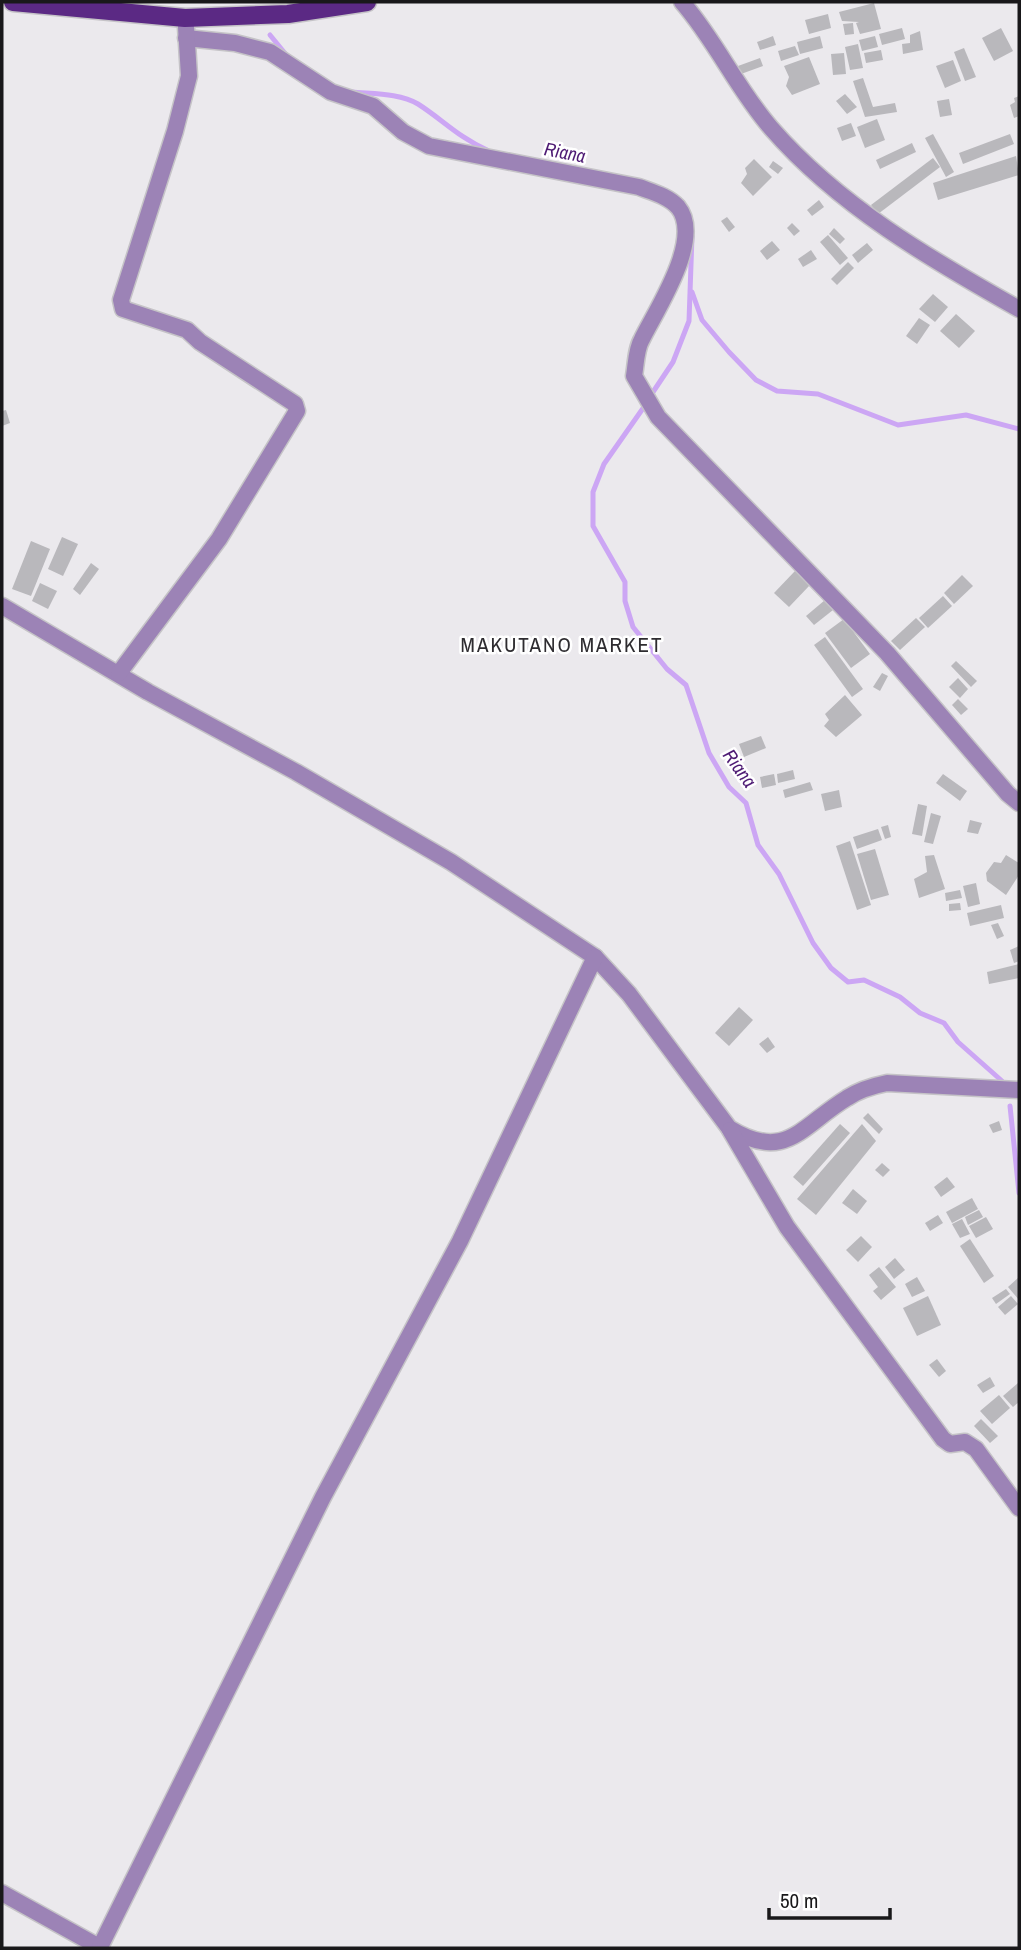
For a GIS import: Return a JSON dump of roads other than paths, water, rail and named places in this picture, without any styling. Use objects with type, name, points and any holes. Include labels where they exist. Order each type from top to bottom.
[{"type":"main road","points":[[13,2],[185,18],[288,14],[367,2]]},
{"type":"street","points":[[682,2],[708,32],[740,86],[771,128],[818,173],[877,225],[945,268],[1019,309]]},
{"type":"street","points":[[119,673],[219,539],[297,411],[295,404],[200,342],[187,330],[123,309],[121,300],[175,131],[189,76],[185,18]]},
{"type":"street","points":[[186,38],[234,43],[271,52],[331,92],[373,106],[402,132],[429,146],[639,187],[667,198],[679,208],[685,228],[681,251],[666,298],[640,341],[634,376],[659,416],[887,653],[1008,794],[1019,803]]},
{"type":"street","points":[[2,606],[451,862],[595,957],[629,994],[729,1128],[787,1227],[943,1438],[950,1444],[965,1442],[976,1449],[1019,1508]]},
{"type":"street","points":[[2,1893],[101,1948],[323,1497],[460,1241],[595,957]]},
{"type":"street","points":[[729,1128],[749,1140],[767,1143],[786,1141],[803,1133],[845,1099],[866,1088],[887,1083],[1019,1090]]},
{"type":"waterway","name":"Riana","points":[[270,35],[288,57]]},
{"type":"waterway","name":"Riana","points":[[352,92],[411,100],[487,150]]},
{"type":"waterway","name":"Riana","points":[[649,398],[673,362],[689,321],[692,236]]},
{"type":"waterway","points":[[692,292],[702,320],[729,352],[756,380],[777,391],[818,394],[898,425],[966,415],[1019,429]]},
{"type":"waterway","name":"Riana","points":[[646,404],[604,464],[593,492],[593,526],[625,582],[625,601],[633,627],[667,669],[686,685],[709,753],[729,787],[746,803],[758,845],[779,874],[813,943],[831,968],[848,982],[864,980],[900,997],[920,1013],[944,1023],[958,1042],[1002,1081]]},
{"type":"waterway","name":"Riana","points":[[1010,1106],[1019,1193]]},
{"type":"district","name":"MAKUTANO MARKET","points":[[562,644]]}]
